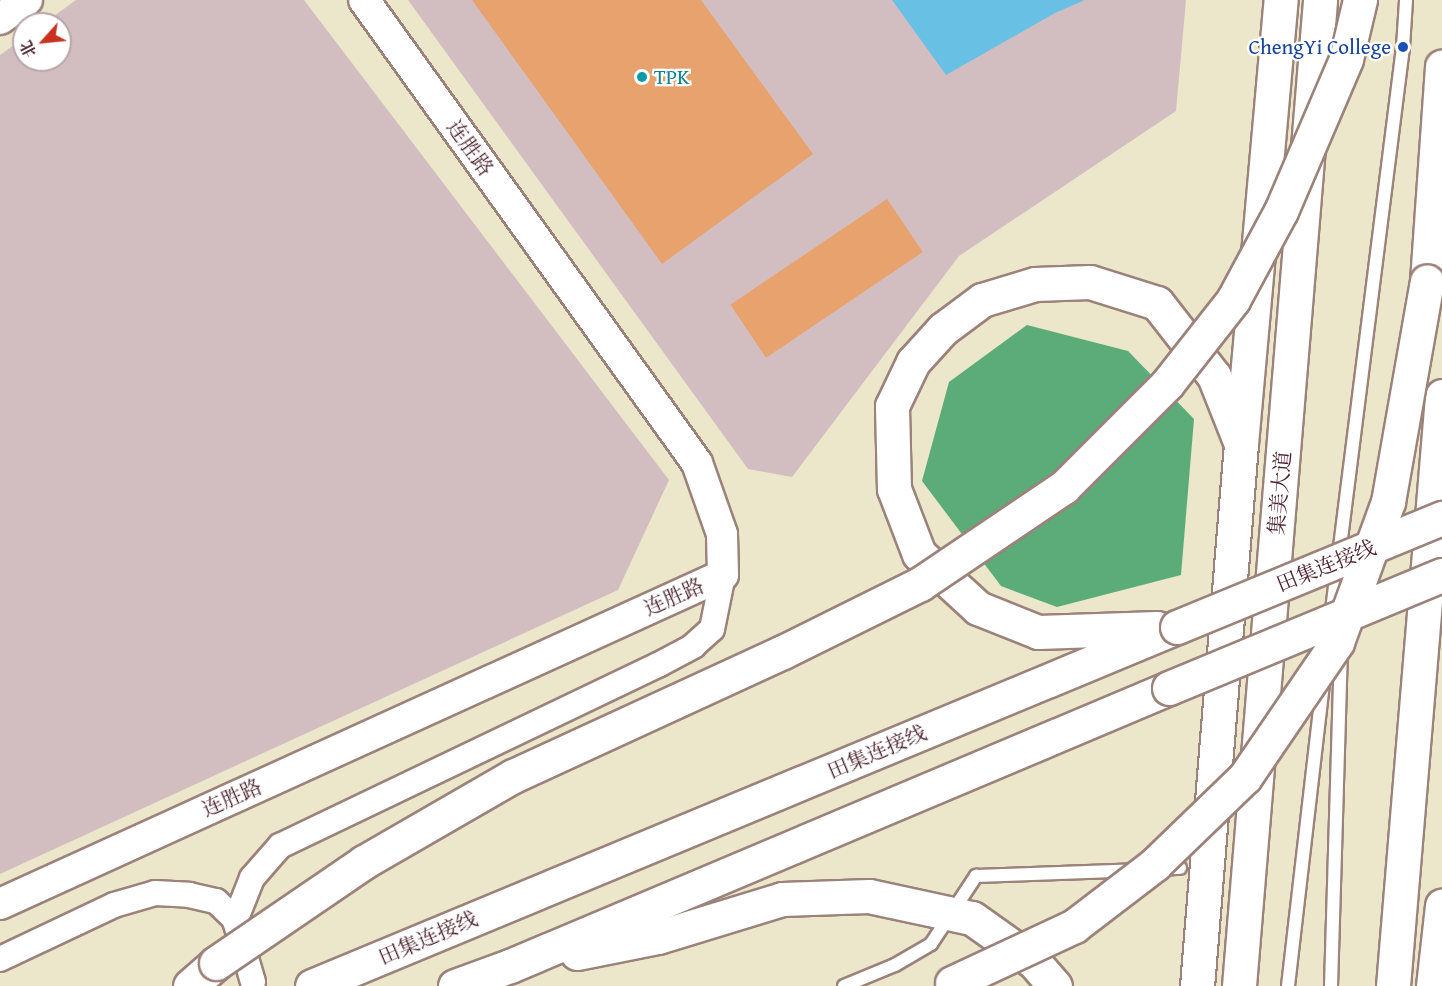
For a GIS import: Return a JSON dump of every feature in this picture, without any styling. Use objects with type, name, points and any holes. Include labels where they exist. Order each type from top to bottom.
[{"type":"main road","points":[[1197,986],[1241,444],[1281,0]]},
{"type":"main road","name":"集美大道","points":[[1239,986],[1320,0]]},
{"type":"main road","points":[[190,986],[216,963],[364,862],[513,776],[783,652],[920,584],[1064,488],[1167,384],[1233,300],[1281,210],[1346,59],[1360,0]]},
{"type":"main road","points":[[943,986],[1074,926],[1155,864],[1245,777],[1337,642],[1388,502],[1427,281],[1442,67]]},
{"type":"main road","points":[[1177,627],[1038,632],[978,608],[919,554],[894,489],[892,405],[913,362],[943,329],[982,300],[1035,284],[1090,282],[1157,303],[1214,376],[1241,444]]},
{"type":"main road","points":[[1393,986],[1442,396]]},
{"type":"main road","name":"田集连接线","points":[[312,986],[1442,518]]},
{"type":"main road","points":[[455,986],[510,966],[1442,575]]},
{"type":"main road","points":[[510,966],[658,937],[782,899],[869,896],[972,918],[1034,962],[1055,986]]},
{"type":"main road","points":[[1433,986],[1442,906]]},
{"type":"street","points":[[0,19],[27,0]]},
{"type":"street","name":"连胜路","points":[[0,904],[723,575],[722,534],[696,464],[364,0]]},
{"type":"street","points":[[236,920],[252,878],[280,846],[658,665],[693,646],[712,629],[723,575]]},
{"type":"street","points":[[0,959],[114,905],[155,893],[189,894],[216,901],[236,920],[253,982]]},
{"type":"lane","points":[[1288,986],[1326,654],[1403,47],[1406,0]]},
{"type":"lane","points":[[1331,986],[1335,803],[1351,462]]},
{"type":"lane","points":[[844,986],[895,965],[931,944],[976,876],[1180,868]]},
{"type":"shaded area","points":[[76,0],[304,0],[669,480],[618,590],[0,874],[0,55],[12,46],[12,72],[72,72],[72,12],[60,12]]},
{"type":"shaded area","points":[[408,0],[1186,0],[1176,111],[959,256],[792,477],[748,469]]},
{"type":"green space","points":[[1027,325],[1128,351],[1194,419],[1181,575],[1057,607],[1001,586],[922,481],[949,382]]},
{"type":"water","points":[[892,0],[1085,0],[1055,13],[946,75]]},
{"type":"building","name":"TPK","points":[[472,0],[701,0],[813,154],[662,264]]},
{"type":"building","points":[[887,199],[923,252],[766,358],[730,305]]},
{"type":"place","name":"ChengYi College","points":[[1403,47]]},
{"type":"place","name":"TPK","points":[[642,77]]}]
